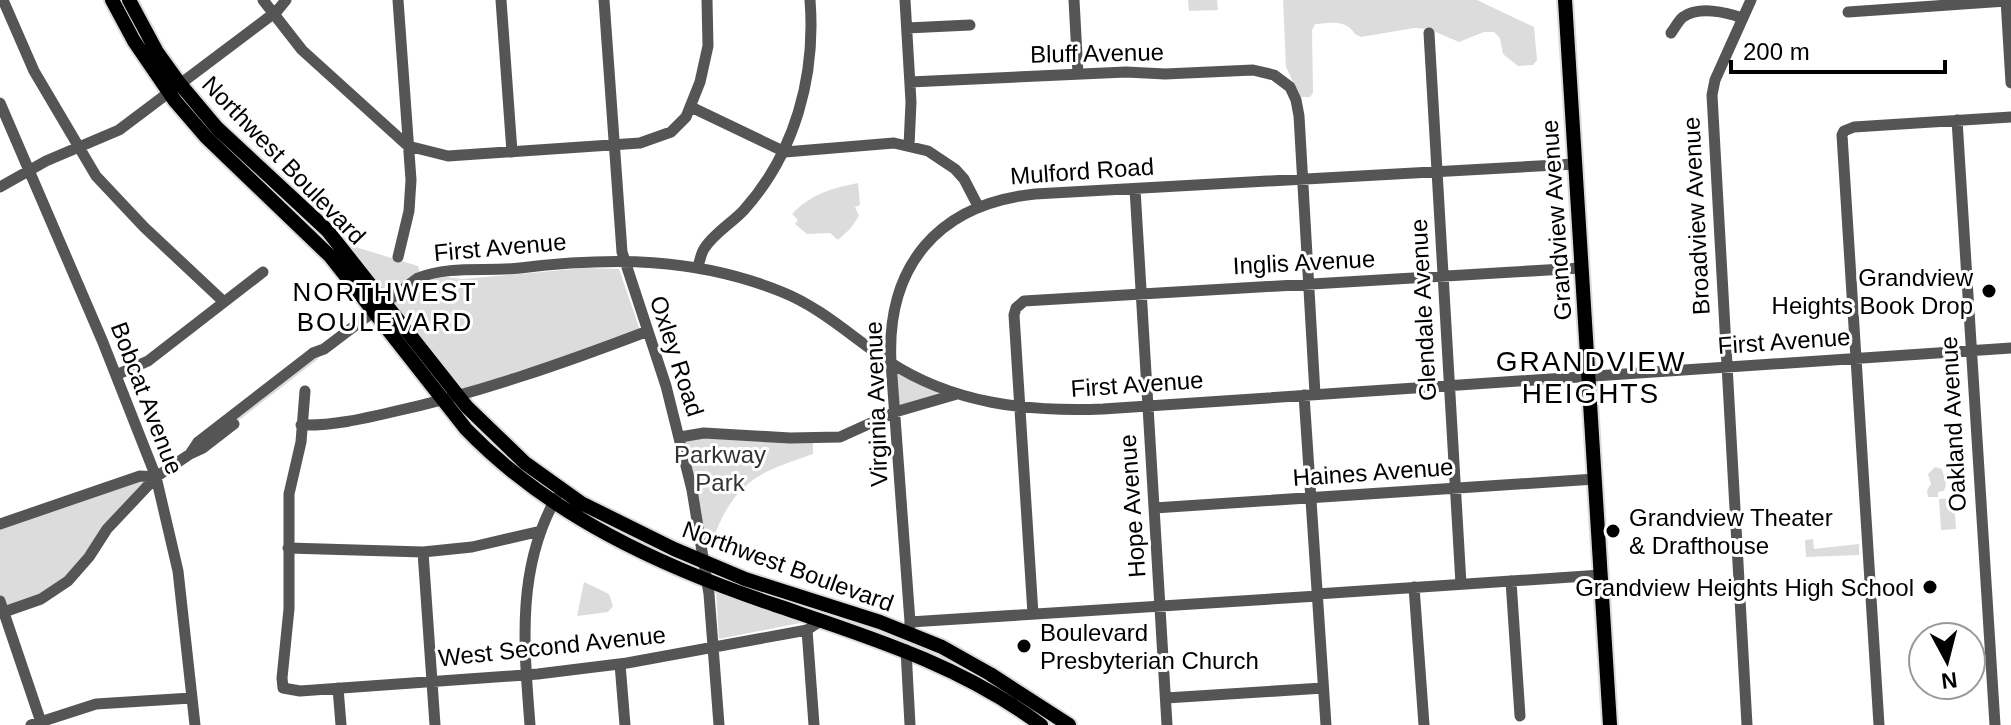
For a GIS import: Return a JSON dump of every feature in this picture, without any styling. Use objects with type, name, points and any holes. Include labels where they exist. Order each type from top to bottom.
[{"type":"main road","name":"Northwest Boulevard","points":[[112,0],[134,41],[174,88],[206,137],[317,242],[499,441],[561,490],[607,517],[745,579],[910,628],[1069,725]]},
{"type":"main road","name":"Northwest Boulevard","points":[[129,0],[174,88]]},
{"type":"main road","name":"Grandview Avenue","points":[[1565,0],[1610,725]]},
{"type":"main road","name":"Northwest Boulevard","points":[[379,307],[442,401],[492,456],[553,504],[621,541],[705,579],[906,650],[985,689],[1041,725]]},
{"type":"street","points":[[3,0],[34,71],[96,176],[144,227],[224,302]]},
{"type":"street","points":[[263,0],[302,50],[408,146],[448,156],[640,143],[663,137],[677,127],[691,107],[700,82],[708,46],[707,0]]},
{"type":"street","points":[[0,187],[119,130],[272,14],[286,0]]},
{"type":"street","points":[[398,0],[411,180],[409,211],[398,257]]},
{"type":"street","points":[[501,0],[512,152]]},
{"type":"street","name":"Oxley Road","points":[[604,0],[623,261],[680,437],[694,503],[714,647],[719,725]]},
{"type":"street","points":[[698,266],[704,249],[744,210],[785,152],[808,74],[810,0]]},
{"type":"street","points":[[905,0],[910,82],[909,146]]},
{"type":"street","points":[[1074,0],[1078,74]]},
{"type":"street","name":"Broadview Avenue","points":[[1747,725],[1712,95],[1715,80],[1751,0]]},
{"type":"street","points":[[1848,12],[2006,1],[2011,83]]},
{"type":"street","points":[[1671,33],[1689,14],[1720,12],[1742,18]]},
{"type":"street","points":[[907,28],[970,25]]},
{"type":"street","name":"Glendale Avenue","points":[[1429,33],[1461,584]]},
{"type":"street","name":"Bluff Avenue","points":[[910,82],[1253,70],[1274,75],[1290,87],[1297,104],[1303,179]]},
{"type":"street","name":"Bobcat Avenue","points":[[0,103],[156,477],[178,571],[195,725]]},
{"type":"street","points":[[691,107],[785,152],[882,144],[928,151],[955,169],[978,206]]},
{"type":"street","points":[[1879,725],[1842,140],[1844,131],[1854,127],[2011,117]]},
{"type":"street","name":"Oakland Avenue","points":[[1957,120],[1995,725]]},
{"type":"street","name":"Mulford Road","points":[[978,206],[1016,196],[1575,164]]},
{"type":"street","points":[[1303,179],[1311,498],[1326,725]]},
{"type":"street","name":"Hope Avenue","points":[[1135,189],[1167,725]]},
{"type":"street","name":"Virginia Avenue","points":[[910,628],[891,363],[894,308],[921,250],[938,231],[978,206]]},
{"type":"street","name":"First Avenue","points":[[2,607],[41,599],[68,581],[89,557],[107,529],[156,477],[203,448],[318,359],[324,349],[418,278],[436,271],[496,271],[559,263],[623,261],[698,266],[783,292],[823,313],[891,363],[957,394],[1020,408],[1059,411],[2011,348]]},
{"type":"street","name":"Inglis Avenue","points":[[1020,408],[1014,315],[1019,304],[1029,300],[1581,268]]},
{"type":"street","points":[[116,375],[148,361],[263,272]]},
{"type":"street","points":[[301,425],[332,424],[442,401],[556,366],[648,331]]},
{"type":"street","points":[[305,391],[301,442],[289,494],[288,548],[423,552],[472,547],[541,531]]},
{"type":"street","points":[[680,437],[704,433],[790,438],[840,437],[895,412],[957,394]]},
{"type":"street","points":[[1020,408],[1033,614]]},
{"type":"street","name":"First Avenue","points":[[0,524],[140,476],[156,477]]},
{"type":"street","name":"Haines Avenue","points":[[1154,508],[1595,479]]},
{"type":"street","points":[[530,725],[525,592],[541,531],[561,490]]},
{"type":"street","name":"West Second Avenue","points":[[288,548],[289,609],[283,688],[300,691],[526,675],[620,664],[807,630],[822,620]]},
{"type":"street","points":[[423,552],[435,725]]},
{"type":"street","points":[[910,628],[1033,614],[1601,575]]},
{"type":"street","points":[[1511,581],[1520,716]]},
{"type":"street","points":[[1414,587],[1424,725]]},
{"type":"street","points":[[2,607],[38,724],[96,704],[191,698]]},
{"type":"street","points":[[807,630],[814,725]]},
{"type":"street","points":[[906,650],[910,725]]},
{"type":"street","points":[[620,664],[625,725]]},
{"type":"street","points":[[338,688],[341,725]]},
{"type":"street","points":[[1166,698],[1323,688]]},
{"type":"green space","points":[[1188,0],[1217,0],[1218,10],[1189,11]]},
{"type":"green space","points":[[1283,0],[1477,0],[1534,27],[1537,60],[1533,65],[1518,66],[1503,54],[1500,38],[1494,32],[1484,32],[1459,42],[1429,29],[1414,28],[1361,37],[1342,24],[1315,24],[1312,30],[1313,93],[1310,97],[1300,97],[1286,67]]},
{"type":"green space","points":[[858,183],[860,205],[855,207],[859,216],[838,240],[830,233],[807,234],[795,224],[798,220],[792,214],[807,201]]},
{"type":"green space","points":[[352,246],[418,266],[420,273],[462,279],[585,268],[619,269],[640,330],[554,362],[461,390],[351,251]]},
{"type":"green space","points":[[324,349],[318,359],[203,448],[198,442]]},
{"type":"green space","points":[[893,368],[949,394],[896,410]]},
{"type":"green space","name":"Parkway Park","points":[[710,437],[813,442],[813,454],[775,468],[748,483],[728,507],[711,544],[707,545],[685,441]]},
{"type":"green space","points":[[1935,467],[1942,469],[1946,484],[1944,491],[1938,492],[1938,497],[1928,497],[1927,490],[1931,484],[1928,474]]},
{"type":"green space","points":[[140,476],[156,477],[56,591],[0,610],[0,524]]},
{"type":"green space","points":[[1954,498],[1956,529],[1941,530],[1939,499]]},
{"type":"green space","points":[[1813,539],[1814,549],[1859,544],[1859,555],[1806,557],[1805,540]]},
{"type":"green space","points":[[584,582],[609,594],[613,606],[608,612],[577,616]]},
{"type":"green space","points":[[716,592],[800,623],[719,639]]},
{"type":"place","name":"Grandview Heights Book Drop","points":[[1989,291]]},
{"type":"place","name":"Grandview Theater & Drafthouse","points":[[1613,531]]},
{"type":"place","name":"Grandview Heights High School","points":[[1930,587]]},
{"type":"place","name":"Boulevard Presbyterian Church","points":[[1024,646]]},
{"type":"district","name":"NORTHWEST BOULEVARD","points":[[385,307]]},
{"type":"district","name":"GRANDVIEW HEIGHTS","points":[[1591,377]]}]
